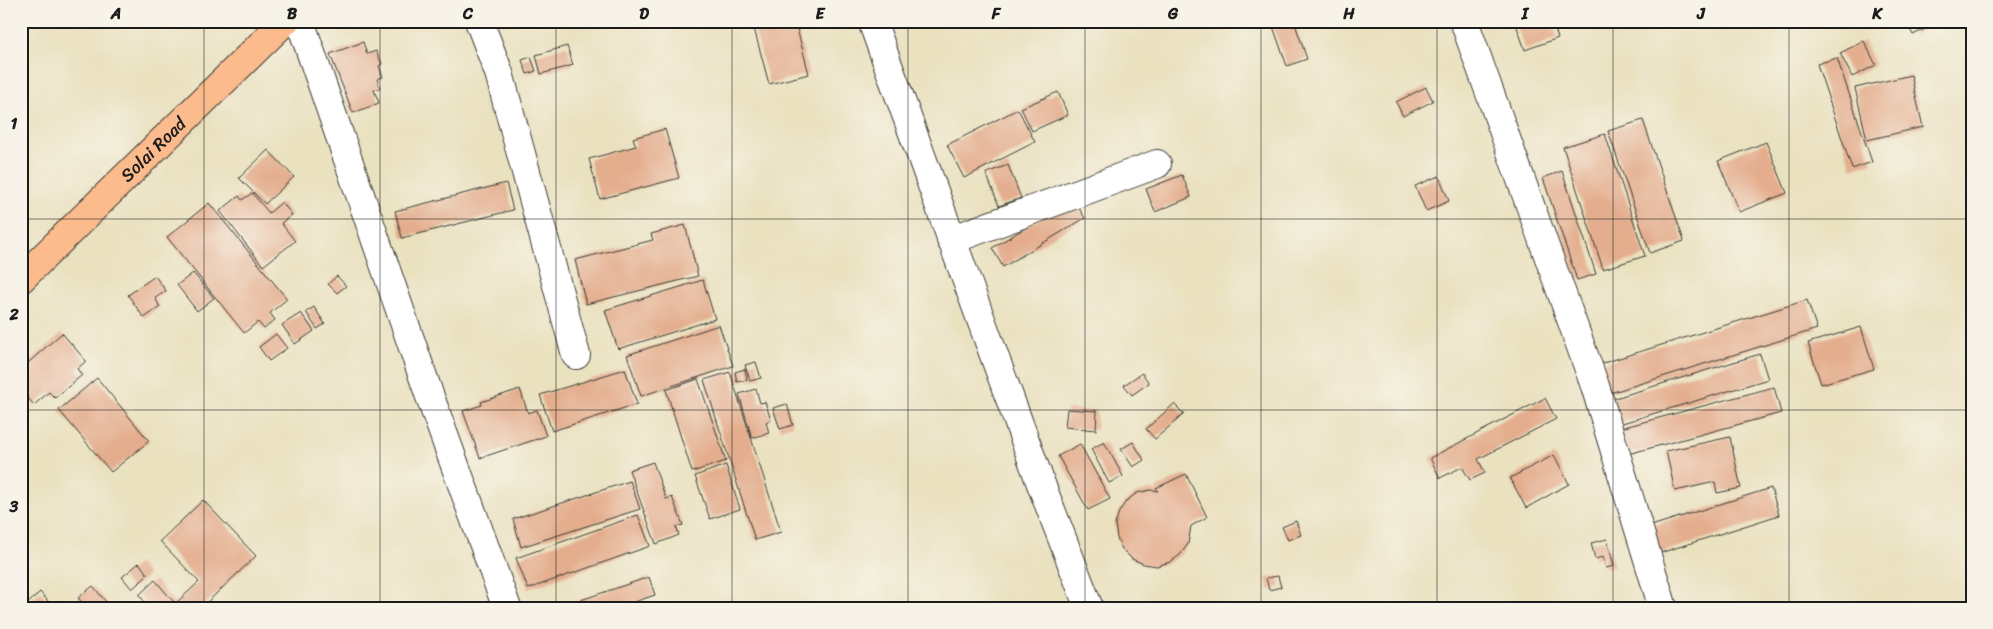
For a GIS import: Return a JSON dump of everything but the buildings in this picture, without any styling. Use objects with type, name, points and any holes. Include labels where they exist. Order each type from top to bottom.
[{"type":"highway","name":"Solai Road","points":[[21,279],[285,21]]},
{"type":"street","points":[[300,21],[429,394],[507,608]]},
{"type":"street","points":[[479,21],[498,72],[576,355]]},
{"type":"street","points":[[872,21],[1041,484],[1089,608]]},
{"type":"street","points":[[1464,21],[1595,386],[1663,608]]},
{"type":"street","points":[[951,240],[1157,164]]}]
